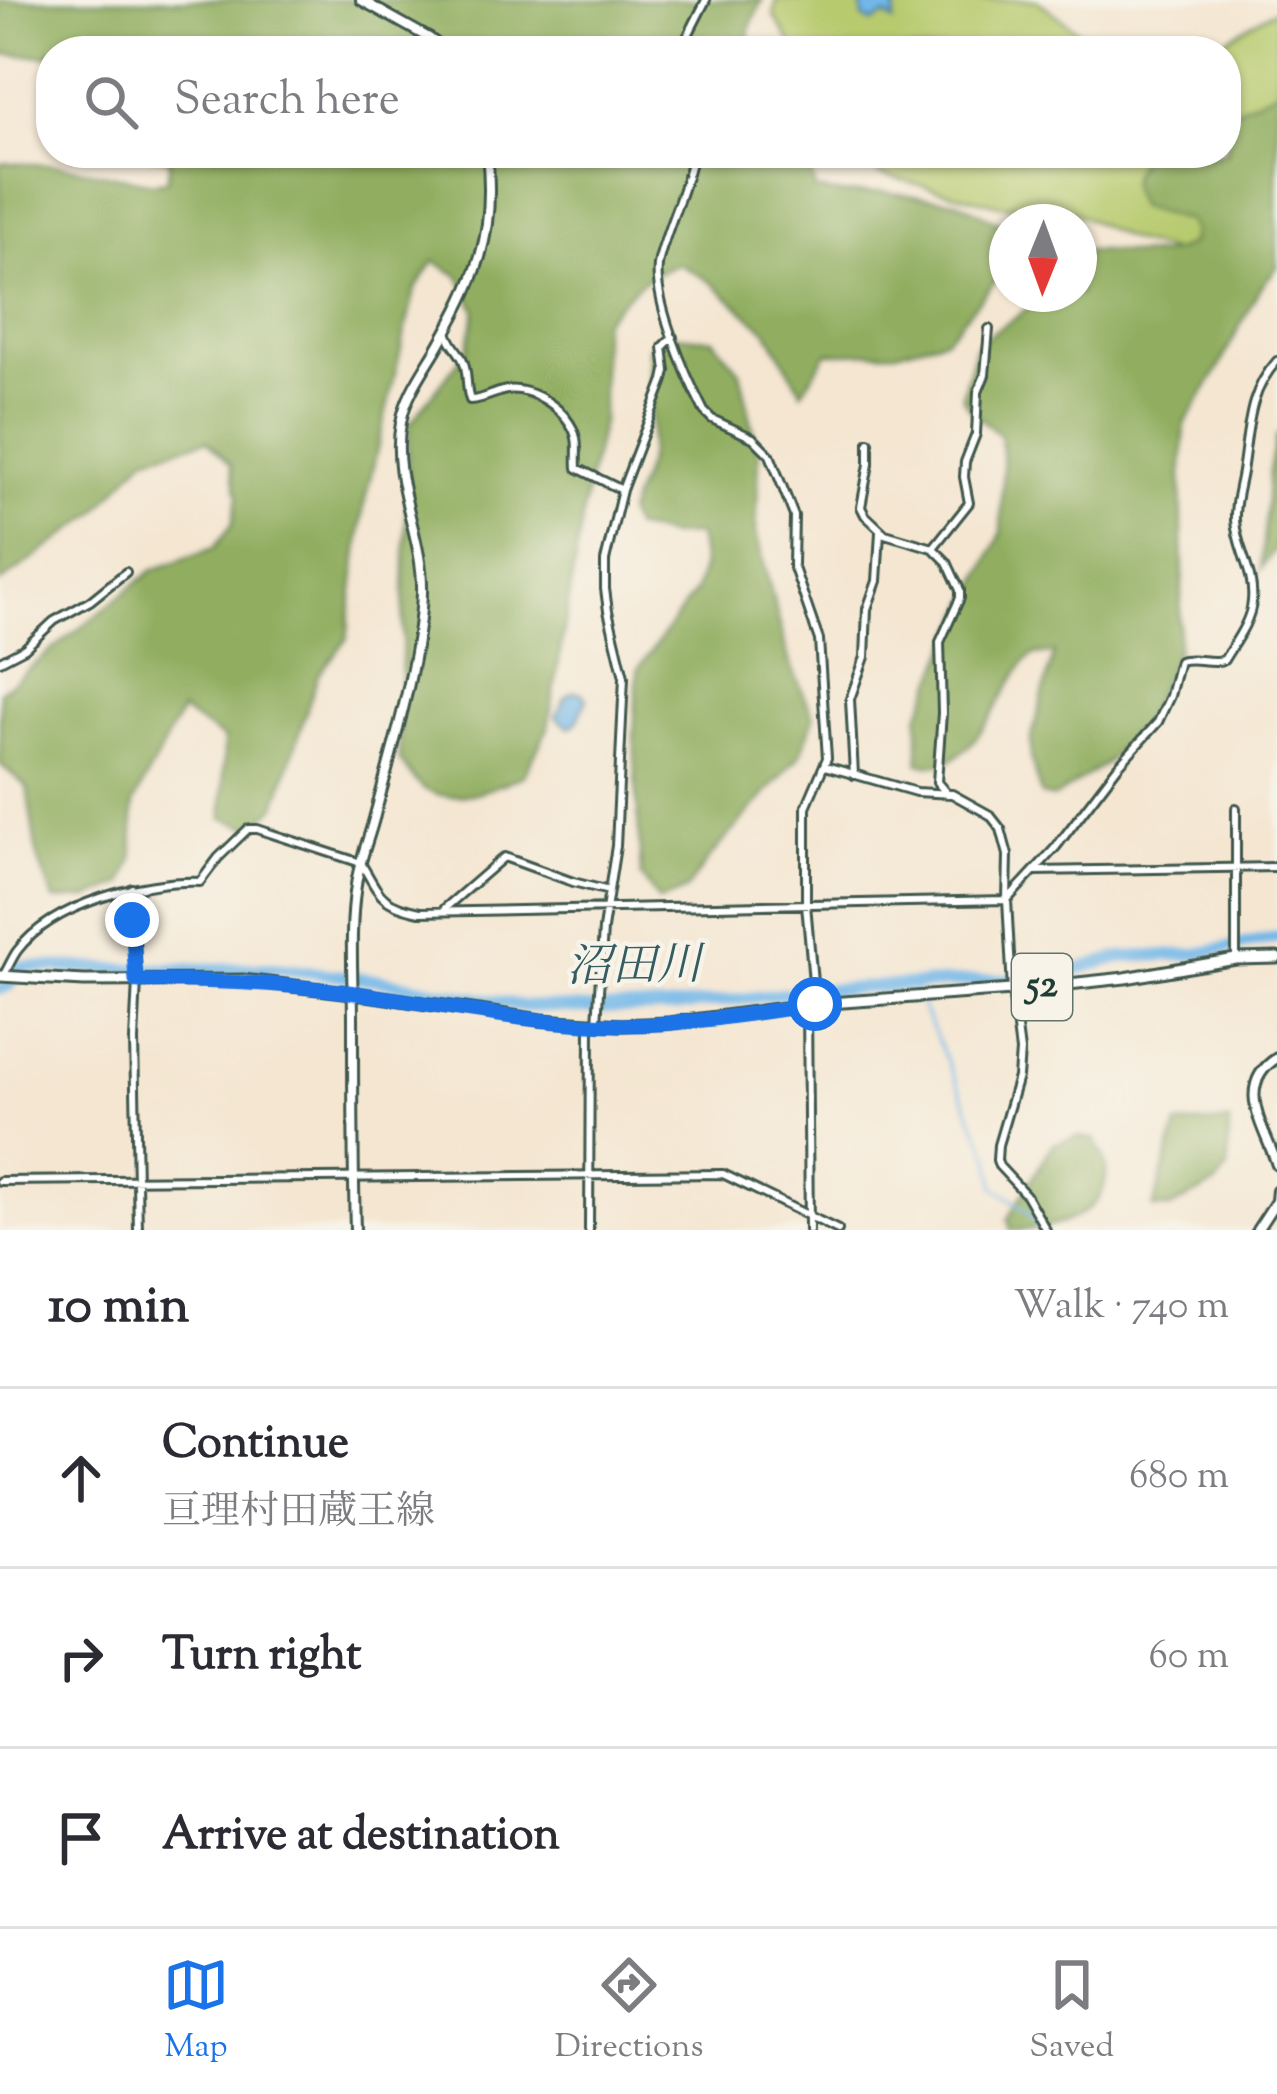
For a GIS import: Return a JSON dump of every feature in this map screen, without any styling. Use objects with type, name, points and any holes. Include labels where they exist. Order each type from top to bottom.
[{"type":"main road","name":"52","points":[[8,976],[243,980],[524,1018],[593,1024],[670,1023],[811,1005],[1125,978],[1236,959],[1277,958]]},
{"type":"street","points":[[362,0],[425,36]]},
{"type":"street","points":[[688,36],[706,0]]},
{"type":"street","points":[[355,1230],[354,906],[401,708],[422,590],[398,442],[414,387],[479,263],[488,233],[488,168]]},
{"type":"street","points":[[688,168],[658,264],[657,287],[704,411],[763,446],[780,476],[794,516],[793,565],[814,620],[821,655],[828,739],[825,766],[806,808],[811,1005],[808,1230]]},
{"type":"street","points":[[933,548],[969,503],[965,462],[976,434],[989,329]]},
{"type":"street","points":[[446,331],[466,366],[470,400],[518,389],[551,404],[572,426],[578,468],[622,490]]},
{"type":"street","points":[[589,1230],[593,1024],[616,846],[624,677],[608,611],[605,561],[622,490],[664,380],[663,347],[673,337]]},
{"type":"street","points":[[8,976],[17,951],[47,923],[132,888],[200,882],[248,830],[257,829],[361,862],[382,898],[420,912],[1007,899],[1158,722],[1179,661],[1225,660],[1248,616],[1252,586],[1234,521],[1235,501],[1251,406],[1277,361]]},
{"type":"street","points":[[869,442],[861,507],[880,531],[933,548],[947,562],[960,590],[940,642],[937,782],[947,794]]},
{"type":"street","points":[[854,775],[850,699],[865,657],[867,609],[877,581],[880,531]]},
{"type":"street","points":[[0,661],[26,648],[54,621],[90,601],[125,572]]},
{"type":"street","points":[[825,766],[916,792],[967,800],[1001,829],[1008,855],[1012,990],[1020,1051],[998,1160],[1046,1230]]},
{"type":"street","points":[[1236,808],[1236,959]]},
{"type":"street","points":[[442,911],[504,857],[609,891]]},
{"type":"street","points":[[1035,871],[1277,867]]},
{"type":"street","points":[[132,888],[137,1230]]},
{"type":"street","points":[[1277,1058],[1263,1067],[1255,1093],[1255,1107],[1277,1165]]},
{"type":"street","points":[[0,1181],[723,1174],[838,1230]]},
{"type":"street","points":[[1257,1230],[1276,1201],[1277,1190]]},
{"type":"green space","points":[[0,0],[762,0],[749,36],[36,36],[36,55],[0,54]]},
{"type":"green space","points":[[776,0],[1037,0],[1085,36],[787,36],[774,16]]},
{"type":"green space","points":[[1277,9],[1277,180],[1213,263],[1130,240],[1097,224],[1097,204],[996,204],[878,174],[876,168],[1241,168],[1241,36],[1231,36]]},
{"type":"green space","points":[[1277,90],[1277,267],[1258,291],[1185,423],[1177,652],[1140,726],[1106,763],[1054,798],[1041,795],[1031,740],[1054,653],[1036,655],[1023,665],[984,727],[962,752],[935,764],[919,763],[919,716],[1001,534],[1001,436],[969,409],[962,396],[976,346],[1023,312],[1097,312],[1097,251],[1165,253],[1191,243],[1193,231],[1188,221],[1139,207],[1131,185],[1135,168],[1241,168],[1241,107]]},
{"type":"green space","points":[[0,163],[74,168],[153,183],[167,181],[169,168],[810,168],[815,190],[957,201],[989,218],[989,289],[946,338],[896,352],[827,353],[802,392],[768,332],[711,282],[679,264],[628,294],[602,321],[602,422],[548,728],[524,775],[476,793],[450,796],[426,790],[399,760],[409,425],[467,350],[476,310],[459,276],[434,261],[415,290],[364,504],[347,639],[318,675],[276,806],[253,828],[223,818],[224,739],[181,711],[133,804],[133,859],[123,884],[90,898],[54,900],[37,856],[27,787],[0,764],[0,692],[153,570],[214,548],[232,525],[238,497],[231,464],[207,440],[145,457],[95,514],[0,583]]},
{"type":"green space","points":[[660,337],[713,339],[740,371],[759,456],[756,533],[789,661],[814,717],[801,754],[686,890],[659,901],[641,876],[634,735],[638,669],[695,592],[703,565],[698,535],[669,536],[634,528],[627,515],[649,452],[649,347]]},
{"type":"green space","points":[[1277,434],[1277,546],[1261,569],[1269,471]]},
{"type":"green space","points":[[1229,1122],[1228,1169],[1216,1184],[1170,1208],[1153,1208],[1177,1125]]},
{"type":"green space","points":[[1078,1137],[1095,1139],[1104,1160],[1105,1184],[1098,1198],[1075,1218],[1059,1224],[1011,1230],[1008,1219],[1053,1144]]},
{"type":"water","points":[[861,0],[885,0],[896,8],[894,22],[885,16],[872,23],[863,18]]},
{"type":"water","points":[[574,691],[587,698],[576,724],[569,727],[556,717]]},
{"type":"waterway","name":"沼田川","points":[[0,989],[10,985],[21,966],[276,968],[380,980],[522,1006],[668,1008],[804,991],[1054,976],[1120,957],[1196,954],[1277,937]]},
{"type":"waterway","points":[[912,985],[990,1156],[995,1187],[1027,1211],[1041,1230]]},
{"type":"route","points":[[132,920],[136,981],[243,980],[542,1020],[621,1025],[815,1004]]}]
